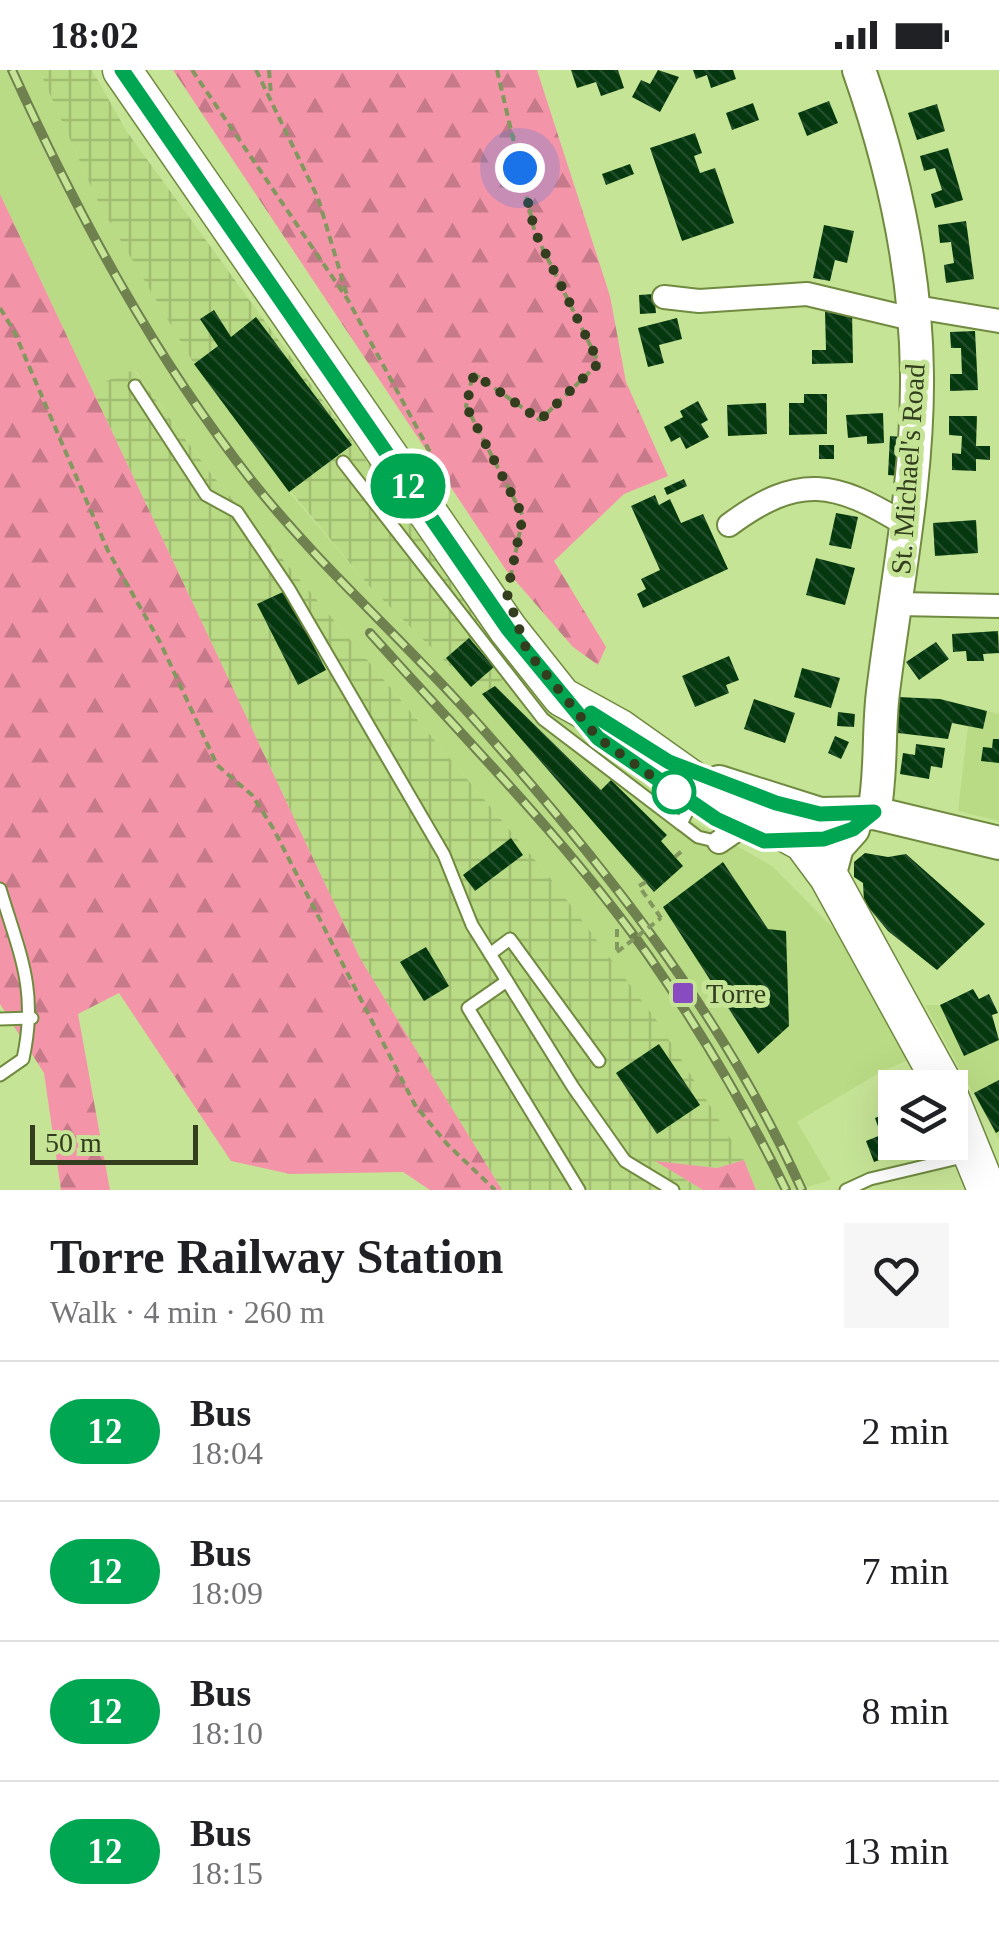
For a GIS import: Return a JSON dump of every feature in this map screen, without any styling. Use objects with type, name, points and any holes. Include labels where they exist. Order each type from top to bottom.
[{"type":"main road","points":[[122,70],[498,614],[562,697],[598,738],[786,855],[849,915]]},
{"type":"main road","points":[[562,697],[669,762],[722,816],[803,842],[829,877],[935,1070]]},
{"type":"main road","points":[[968,1135],[985,1169]]},
{"type":"street","name":"St. Michael's Road","points":[[859,70],[908,251],[917,373],[899,604],[864,821]]},
{"type":"street","points":[[664,297],[698,301],[807,294],[911,313],[999,322]]},
{"type":"street","points":[[729,525],[752,508],[808,486],[834,488],[866,500],[906,525]]},
{"type":"street","points":[[899,604],[999,606]]},
{"type":"street","points":[[722,816],[820,814],[999,843]]},
{"type":"street","points":[[803,842],[864,821]]},
{"type":"street","points":[[829,877],[837,848],[864,821]]},
{"type":"lane","points":[[134,386],[206,495],[237,512],[290,590],[444,855],[472,925],[625,1160],[672,1190]]},
{"type":"lane","points":[[344,462],[542,719],[722,816]]},
{"type":"lane","points":[[0,890],[31,992],[32,1018],[22,1059],[0,1074]]},
{"type":"lane","points":[[490,954],[510,939],[599,1061]]},
{"type":"lane","points":[[507,980],[468,1008],[580,1190]]},
{"type":"lane","points":[[0,1020],[32,1018]]},
{"type":"lane","points":[[846,1190],[870,1178],[985,1169]]},
{"type":"path","points":[[192,70],[348,300],[451,490]]},
{"type":"path","points":[[256,70],[318,198],[348,300]]},
{"type":"path","points":[[269,70],[271,102]]},
{"type":"path","points":[[497,70],[535,232],[599,363],[540,420],[474,374],[466,406],[523,516],[507,594]]},
{"type":"path","points":[[0,308],[14,332],[108,551],[160,642],[217,765],[252,795],[273,828],[415,1105],[447,1144],[494,1190]]},
{"type":"path","points":[[617,929],[617,952],[662,918],[639,886],[646,882]]},
{"type":"shaded area","points":[[0,70],[39,70],[99,204],[194,364],[289,492],[369,586],[482,694],[517,667],[545,705],[640,778],[662,803],[772,866],[840,935],[908,1060],[878,1070],[797,1122],[831,1180],[797,1190],[756,1190],[744,1160],[704,1097],[551,879],[212,475],[135,370],[91,387],[0,194]]},
{"type":"shaded area","points":[[39,70],[92,70],[127,132],[517,667],[495,686],[482,694],[471,687],[369,586],[264,459],[194,364],[99,204]]},
{"type":"shaded area","points":[[134,370],[212,475],[551,879],[657,1021],[744,1160],[717,1168],[657,1162],[703,1190],[502,1190],[361,960],[91,387]]},
{"type":"shaded area","points":[[987,711],[999,714],[999,821],[958,811],[968,726],[983,729]]},
{"type":"shaded area","points":[[925,1005],[940,1005],[964,1056],[999,1040],[999,1140],[968,1083],[968,1070],[961,1070]]},
{"type":"green space","points":[[173,70],[537,70],[610,296],[626,382],[668,476],[624,494],[554,561],[606,647],[598,665],[573,647],[506,570]]},
{"type":"green space","points":[[0,194],[361,960],[502,1190],[430,1190],[403,1172],[290,1174],[231,1161],[119,993],[78,1014],[110,1190],[61,1190],[44,1073],[0,1004]]},
{"type":"green space","points":[[744,1160],[756,1190],[703,1190],[655,1161],[717,1168]]},
{"type":"building","points":[[571,70],[618,70],[624,88],[601,96],[596,82],[577,88]]},
{"type":"building","points":[[658,70],[679,77],[660,112],[632,97],[641,80],[650,84]]},
{"type":"building","points":[[693,70],[733,70],[736,79],[711,88],[707,75],[696,79]]},
{"type":"building","points":[[829,101],[838,123],[807,136],[798,113]]},
{"type":"building","points":[[753,103],[759,120],[732,130],[726,113]]},
{"type":"building","points":[[937,104],[945,131],[917,140],[908,113]]},
{"type":"building","points":[[695,133],[702,153],[694,156],[700,173],[715,168],[734,223],[682,241],[650,148]]},
{"type":"building","points":[[948,148],[963,200],[935,208],[931,194],[942,190],[935,168],[924,171],[920,156]]},
{"type":"building","points":[[630,164],[634,174],[606,185],[602,174]]},
{"type":"building","points":[[966,221],[974,279],[946,283],[944,265],[954,263],[951,242],[940,243],[938,225]]},
{"type":"building","points":[[824,225],[854,231],[847,263],[835,260],[830,281],[813,278]]},
{"type":"building","points":[[654,294],[656,313],[640,314],[639,295]]},
{"type":"building","points":[[214,310],[231,337],[256,317],[352,445],[289,492],[194,364],[218,346],[200,319]]},
{"type":"building","points":[[852,310],[853,363],[812,364],[812,350],[826,350],[825,311]]},
{"type":"building","points":[[677,318],[682,339],[659,345],[664,363],[648,367],[638,328]]},
{"type":"building","points":[[975,331],[978,390],[950,391],[950,374],[962,374],[961,348],[951,348],[950,332]]},
{"type":"building","points":[[804,394],[827,394],[827,434],[789,435],[789,403],[804,403]]},
{"type":"building","points":[[698,401],[708,420],[701,424],[709,437],[686,449],[680,437],[671,442],[664,427],[683,417],[680,411]]},
{"type":"building","points":[[766,403],[767,434],[728,436],[727,405]]},
{"type":"building","points":[[883,413],[884,443],[867,444],[867,436],[848,438],[846,415]]},
{"type":"building","points":[[949,416],[977,416],[976,446],[990,446],[990,460],[976,459],[976,471],[952,470],[952,453],[961,454],[962,436],[949,435]]},
{"type":"building","points":[[890,436],[902,437],[900,476],[888,475]]},
{"type":"building","points":[[819,445],[834,445],[834,459],[819,459]]},
{"type":"building","points":[[684,479],[687,486],[667,495],[664,488]]},
{"type":"building","points":[[655,495],[659,505],[670,499],[681,523],[703,514],[728,569],[643,608],[637,594],[646,589],[641,579],[660,570],[631,506]]},
{"type":"building","points":[[836,513],[858,517],[851,549],[829,545]]},
{"type":"building","points":[[976,520],[978,553],[935,556],[933,523]]},
{"type":"building","points":[[816,558],[855,568],[845,605],[806,595]]},
{"type":"building","points":[[285,591],[326,670],[298,685],[257,604]]},
{"type":"building","points":[[998,631],[999,653],[983,654],[984,661],[967,661],[966,651],[953,652],[952,634]]},
{"type":"building","points":[[469,638],[494,667],[471,687],[446,658]]},
{"type":"building","points":[[936,642],[949,659],[919,680],[906,662]]},
{"type":"building","points":[[729,656],[739,680],[726,685],[729,693],[695,707],[682,676]]},
{"type":"building","points":[[802,668],[840,678],[831,708],[794,697]]},
{"type":"building","points":[[495,686],[601,790],[611,780],[667,835],[661,841],[683,866],[654,892],[482,694]]},
{"type":"building","points":[[898,697],[940,699],[987,711],[983,729],[952,723],[948,739],[898,733]]},
{"type":"building","points":[[754,699],[795,713],[785,743],[744,729]]},
{"type":"building","points":[[838,712],[855,714],[854,727],[837,726]]},
{"type":"building","points":[[835,736],[849,742],[841,759],[828,753]]},
{"type":"building","points":[[993,739],[999,739],[999,763],[981,761],[983,747],[992,748]]},
{"type":"building","points":[[916,744],[945,748],[942,768],[931,766],[929,779],[900,774],[903,753],[915,755]]},
{"type":"building","points":[[511,838],[523,855],[475,891],[463,875]]},
{"type":"building","points":[[865,853],[888,857],[906,854],[985,924],[937,970],[888,931],[864,902],[863,883],[854,877],[854,862]]},
{"type":"building","points":[[723,862],[768,929],[786,931],[789,1026],[758,1054],[663,907]]},
{"type":"building","points":[[426,947],[449,986],[424,1001],[400,962]]},
{"type":"building","points":[[973,989],[979,999],[989,994],[998,1013],[992,1015],[999,1040],[964,1056],[940,1005]]},
{"type":"building","points":[[659,1044],[700,1105],[657,1134],[616,1073]]},
{"type":"building","points":[[999,1080],[999,1131],[996,1133],[974,1093]]},
{"type":"building","points":[[878,1136],[879,1160],[874,1162],[866,1141]]},
{"type":"railway","points":[[12,70],[63,178],[120,283],[216,433],[277,511],[464,708],[608,877],[734,1059],[802,1190]]},
{"type":"railway","points":[[370,633],[549,830],[616,912],[704,1040],[786,1190]]},
{"type":"bus line","name":"12","points":[[122,70],[508,629],[598,738],[716,819],[764,841],[824,839],[853,829],[874,812],[820,814],[776,803],[669,762],[591,713]]},
{"type":"place","name":"Torre","points":[[683,993]]},
{"type":"route","points":[[520,168],[535,232],[599,363],[540,420],[474,374],[466,406],[523,516],[507,594],[527,651],[562,697],[598,738],[674,792]]}]
